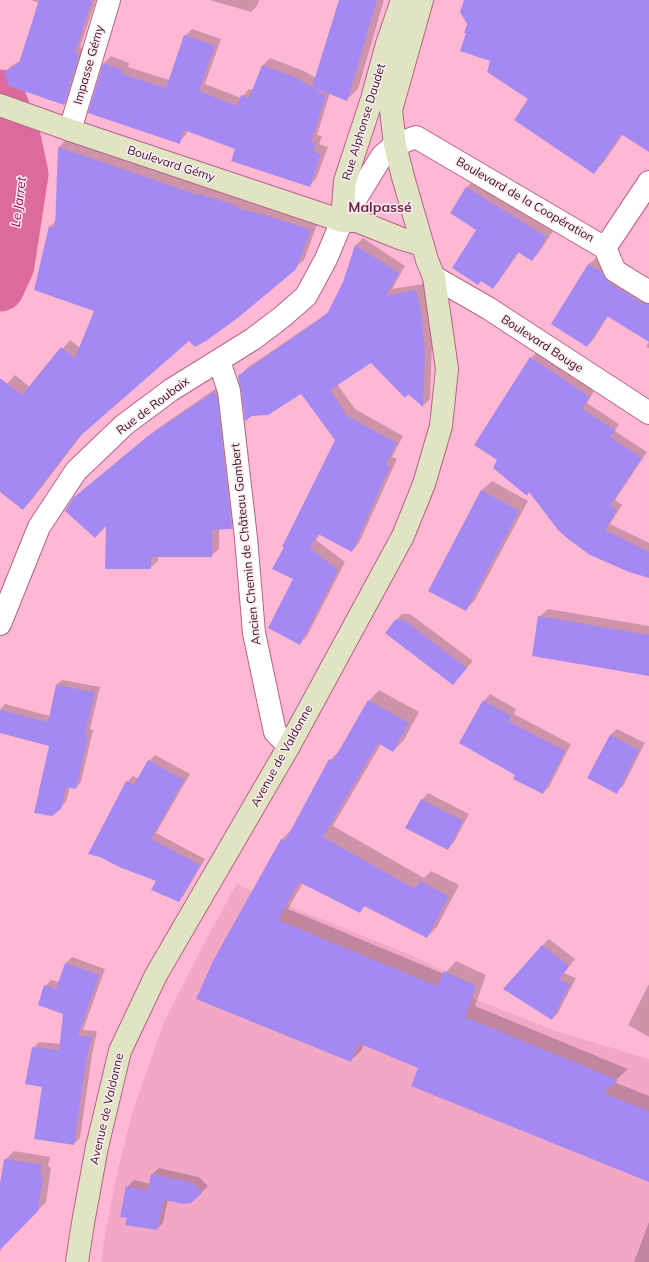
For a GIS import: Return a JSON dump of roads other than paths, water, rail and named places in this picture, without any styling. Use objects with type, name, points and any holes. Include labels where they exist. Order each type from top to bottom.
[{"type":"street","name":"Impasse Gémy","points":[[70,130],[109,0]]},
{"type":"street","name":"Rue Alphonse Daudet","points":[[342,221],[345,181],[402,0]]},
{"type":"street","name":"Rue Alphonse Daudet","points":[[342,221],[382,156],[395,145],[391,110],[422,0]]},
{"type":"street","name":"Boulevard Gémy","points":[[0,105],[342,221]]},
{"type":"street","name":"Boulevard de la Coopération","points":[[395,145],[416,137],[605,248],[649,182]]},
{"type":"street","name":"Avenue de Valdonne","points":[[77,1262],[82,1223],[97,1147],[120,1051],[156,975],[288,746],[403,536],[424,484],[441,426],[447,369],[434,277],[427,260],[395,145]]},
{"type":"street","points":[[342,221],[357,220],[402,239],[423,245]]},
{"type":"street","name":"Rue de Roubaix","points":[[0,624],[39,527],[76,471],[124,425],[171,390],[219,361],[282,317],[306,296],[326,259],[342,221]]},
{"type":"street","points":[[605,248],[615,271],[649,292]]},
{"type":"street","name":"Boulevard Bouge","points":[[434,277],[488,308],[649,413]]},
{"type":"street","name":"Ancien Chemin de Château Gombert","points":[[219,361],[229,391],[246,538],[254,633],[275,732],[288,746]]},
{"type":"waterway","name":"Le Jarret","points":[[0,94],[16,137],[24,174],[10,265],[0,287]]},
{"type":"district","name":"Malpassé","points":[[380,208]]}]
